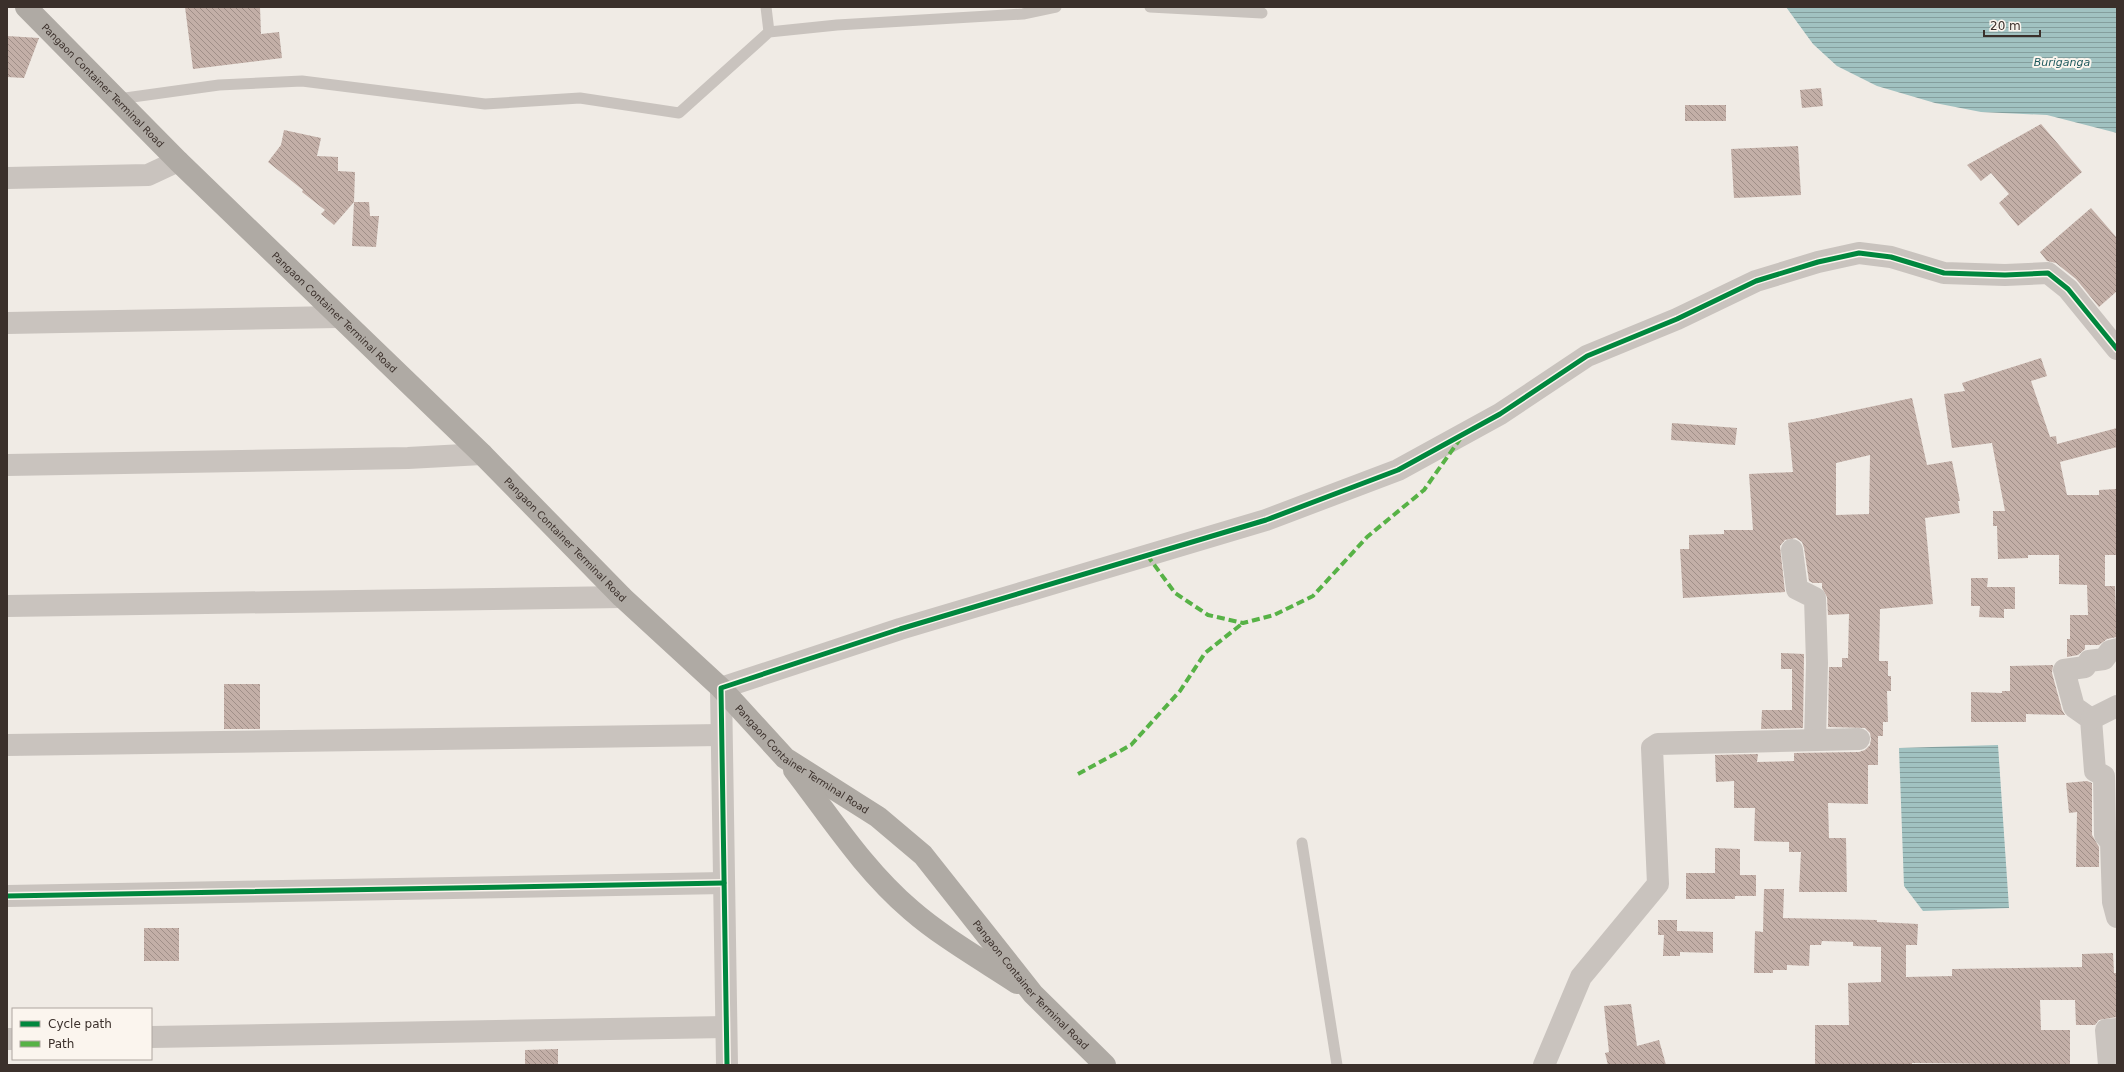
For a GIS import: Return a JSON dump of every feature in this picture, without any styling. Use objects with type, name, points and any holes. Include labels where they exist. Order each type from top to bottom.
[{"type":"highway","name":"Pangaon Container Terminal Road","points":[[26,7],[178,161],[338,317],[482,454],[622,597],[720,688],[785,758],[878,817],[923,855],[1033,994],[1105,1065]]},
{"type":"highway","points":[[785,758],[843,837],[878,877],[911,910],[1033,994]]},
{"type":"street","points":[[7,178],[148,175],[178,161]]},
{"type":"street","points":[[727,1065],[720,688],[900,629],[1266,520],[1398,470],[1500,414],[1587,356],[1677,319],[1756,282],[1818,262],[1859,253],[1891,257],[1944,273],[2005,275],[2048,273],[2068,290],[2117,349]]},
{"type":"street","points":[[7,323],[338,317]]},
{"type":"street","points":[[7,465],[408,458],[482,454]]},
{"type":"street","points":[[1792,550],[1797,589],[1815,598],[1817,695],[1815,740]]},
{"type":"street","points":[[7,606],[622,597]]},
{"type":"street","points":[[2091,719],[2074,707],[2064,670],[2085,667],[2089,661],[2104,659],[2110,651],[2117,649]]},
{"type":"street","points":[[2091,719],[2117,706]]},
{"type":"street","points":[[2091,719],[2095,771],[2104,776],[2105,835],[2111,842],[2114,902],[2117,917]]},
{"type":"street","points":[[7,745],[721,735]]},
{"type":"street","points":[[1544,1065],[1581,978],[1658,884],[1652,748],[1658,744],[1859,739]]},
{"type":"street","points":[[7,896],[724,883]]},
{"type":"street","points":[[152,1036],[726,1027]]},
{"type":"street","points":[[2109,1065],[2106,1030],[2117,1030]]},
{"type":"lane","points":[[766,7],[769,32]]},
{"type":"lane","points":[[118,99],[219,85],[302,81],[485,104],[580,98],[679,113],[769,32],[837,25],[1023,14],[1056,7]]},
{"type":"lane","points":[[1150,7],[1262,13]]},
{"type":"lane","points":[[1302,843],[1337,1065]]},
{"type":"water","name":"Buriganga","points":[[1786,7],[2117,7],[2117,133],[2047,115],[1981,112],[1935,103],[1877,86],[1837,66],[1813,44]]},
{"type":"water","points":[[1998,745],[2009,908],[1923,911],[1904,886],[1899,748]]},
{"type":"building","points":[[185,7],[260,7],[261,34],[279,32],[282,58],[193,69]]},
{"type":"building","points":[[7,36],[39,38],[24,78],[7,77]]},
{"type":"building","points":[[1821,88],[1823,106],[1802,108],[1800,90]]},
{"type":"building","points":[[1685,105],[1726,105],[1726,121],[1685,121]]},
{"type":"building","points":[[2041,124],[2082,172],[2018,226],[1999,203],[2009,194],[1991,173],[1981,181],[1967,165]]},
{"type":"building","points":[[284,130],[321,138],[317,156],[338,157],[338,171],[355,172],[354,202],[334,225],[321,214],[325,210],[268,162],[281,145]]},
{"type":"building","points":[[1798,146],[1801,195],[1734,198],[1731,149]]},
{"type":"building","points":[[354,202],[369,202],[370,216],[379,216],[376,247],[352,246]]},
{"type":"building","points":[[2091,208],[2117,238],[2117,291],[2099,307],[2076,279],[2056,263],[2047,261],[2040,252]]},
{"type":"building","points":[[2041,358],[2047,376],[2031,381],[2050,437],[2056,436],[2057,444],[2117,428],[2117,447],[2060,462],[2067,495],[2099,495],[2099,490],[2117,489],[2117,555],[2105,555],[2105,586],[2115,586],[2117,637],[2107,639],[2099,645],[2085,645],[2085,649],[2078,655],[2067,657],[2067,639],[2070,639],[2070,615],[2088,615],[2087,585],[2059,584],[2059,555],[2028,555],[2028,558],[1998,559],[1997,526],[1993,526],[1993,511],[2005,511],[1992,443],[1952,448],[1944,394],[1965,391],[1962,383]]},
{"type":"building","points":[[1912,398],[1927,465],[1952,461],[1960,501],[1958,501],[1960,513],[1925,518],[1933,604],[1880,609],[1879,661],[1888,661],[1888,676],[1891,676],[1891,691],[1887,691],[1888,722],[1883,722],[1883,736],[1878,736],[1878,765],[1868,765],[1868,804],[1828,803],[1829,838],[1846,838],[1847,892],[1799,892],[1801,852],[1789,852],[1789,842],[1754,841],[1755,808],[1734,808],[1734,781],[1716,782],[1715,755],[1758,754],[1757,762],[1794,761],[1794,753],[1859,752],[1865,750],[1870,745],[1870,733],[1865,728],[1828,727],[1829,667],[1842,667],[1842,658],[1848,658],[1849,614],[1828,615],[1827,597],[1822,588],[1822,583],[1813,583],[1809,581],[1804,548],[1802,542],[1796,538],[1785,540],[1780,546],[1785,592],[1683,598],[1680,549],[1689,549],[1689,535],[1724,534],[1724,530],[1753,530],[1749,474],[1793,472],[1788,423]],"holes":[[[1870,455],[1869,514],[1836,515],[1836,463]]]},
{"type":"building","points":[[1672,423],[1737,428],[1735,445],[1671,440]]},
{"type":"building","points":[[1971,578],[1988,578],[1987,587],[2015,587],[2015,609],[2004,609],[2004,618],[1979,617],[1980,606],[1971,606]]},
{"type":"building","points":[[1781,653],[1804,654],[1803,728],[1761,729],[1762,710],[1792,710],[1792,669],[1781,669]]},
{"type":"building","points":[[2053,665],[2052,673],[2062,710],[2065,715],[2026,714],[2026,722],[1971,722],[1971,692],[2002,693],[2002,691],[2010,691],[2010,666]]},
{"type":"building","points":[[224,684],[260,684],[260,729],[224,729]]},
{"type":"building","points":[[2087,781],[2092,783],[2092,835],[2099,847],[2099,867],[2076,867],[2077,812],[2069,813],[2066,783]]},
{"type":"building","points":[[1715,848],[1740,849],[1740,875],[1756,875],[1756,896],[1735,896],[1735,899],[1686,899],[1686,873],[1715,873]]},
{"type":"building","points":[[1764,889],[1784,889],[1783,918],[1877,920],[1877,922],[1918,924],[1917,945],[1906,945],[1906,977],[1952,976],[1952,969],[2082,967],[2082,954],[2113,953],[2114,973],[2116,973],[2117,1017],[2099,1020],[2095,1025],[2076,1025],[2075,1000],[2040,1000],[2041,1030],[2070,1030],[2070,1065],[1912,1063],[1912,1065],[1815,1065],[1815,1025],[1849,1025],[1848,983],[1881,982],[1881,947],[1853,946],[1853,942],[1822,941],[1821,945],[1810,945],[1809,966],[1787,965],[1787,970],[1773,970],[1773,973],[1754,973],[1755,931],[1763,932]]},
{"type":"building","points":[[1658,920],[1677,920],[1677,931],[1713,932],[1713,953],[1680,952],[1680,956],[1663,956],[1664,935],[1658,935]]},
{"type":"building","points":[[144,928],[179,928],[179,961],[144,961]]},
{"type":"building","points":[[1631,1004],[1637,1046],[1659,1040],[1666,1065],[1608,1065],[1605,1053],[1609,1052],[1604,1006]]},
{"type":"building","points":[[558,1049],[558,1065],[525,1065],[525,1050]]},
{"type":"marked path","points":[[1147,555],[1175,593],[1208,615],[1243,623],[1274,615],[1313,596],[1367,537],[1424,490],[1460,439]]},
{"type":"marked path","points":[[1078,774],[1131,745],[1180,691],[1205,653],[1243,623]]},
{"type":"cycle path","points":[[727,1065],[721,688],[900,629],[1266,520],[1398,470],[1500,414],[1587,356],[1677,319],[1756,281],[1818,262],[1859,253],[1891,257],[1944,273],[2005,275],[2048,273],[2068,289],[2117,349]]},
{"type":"cycle path","points":[[7,896],[724,883]]}]
